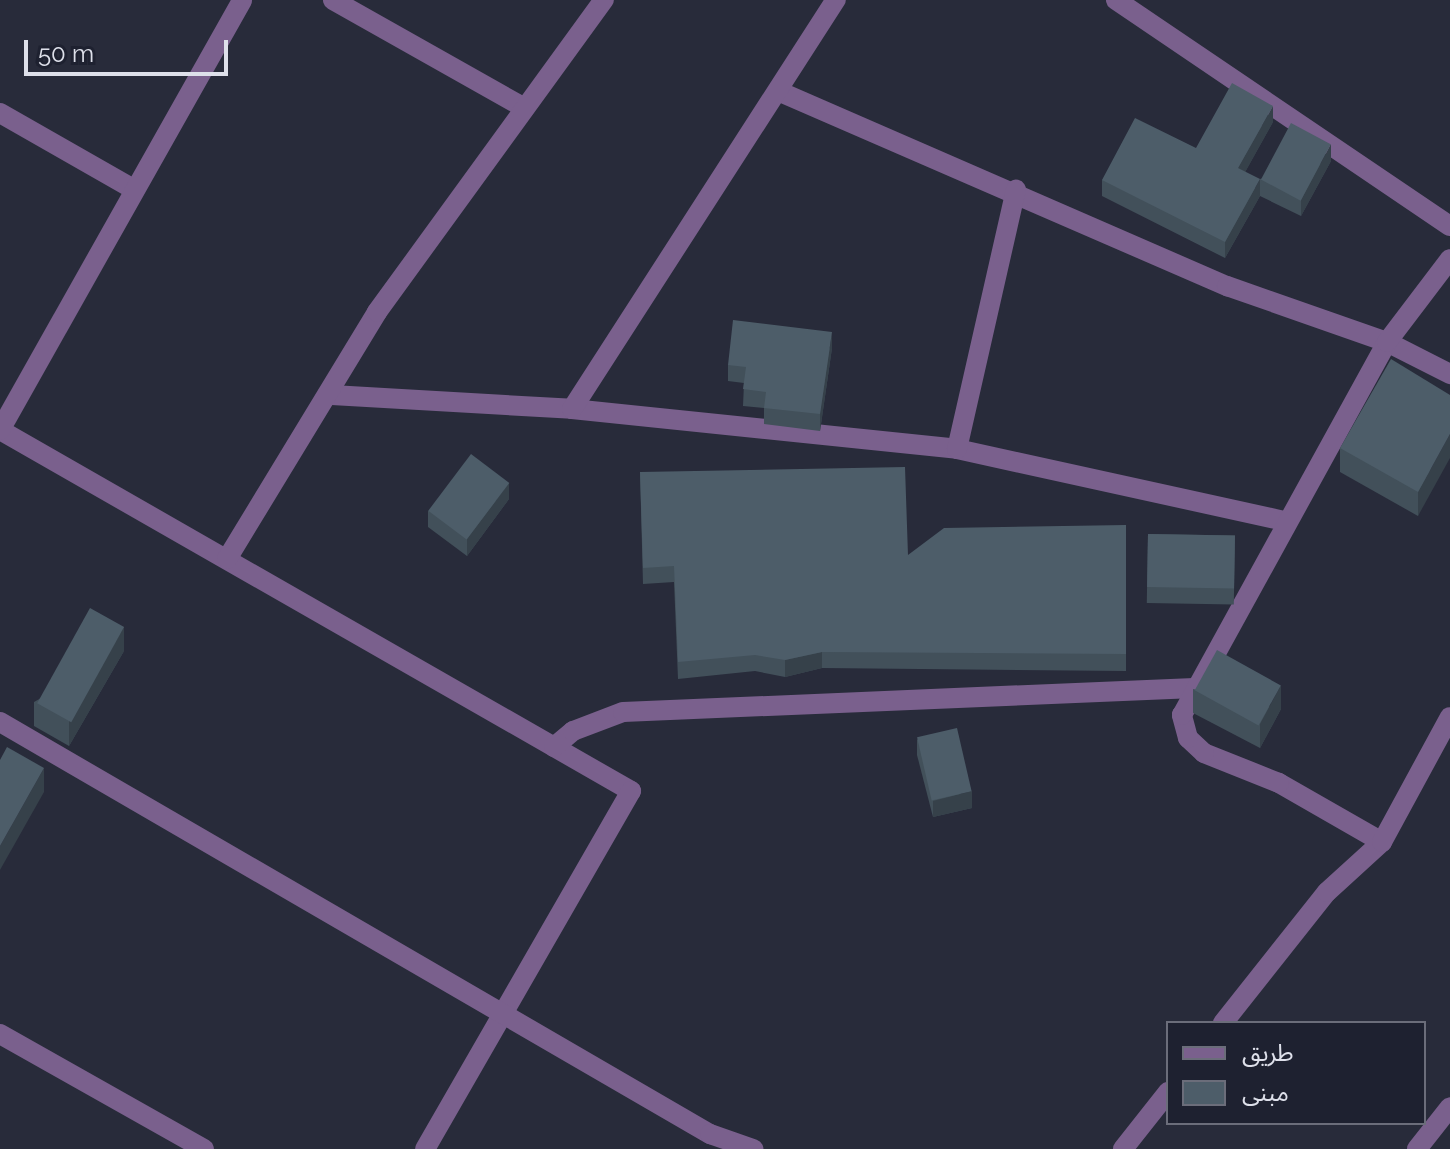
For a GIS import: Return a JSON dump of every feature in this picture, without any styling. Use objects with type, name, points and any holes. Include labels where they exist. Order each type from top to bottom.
[{"type":"street","points":[[242,0],[0,430],[631,791],[425,1149]]},
{"type":"street","points":[[333,0],[525,108]]},
{"type":"street","points":[[227,559],[332,395],[377,312],[604,0]]},
{"type":"street","points":[[572,409],[836,0]]},
{"type":"street","points":[[1116,0],[1450,226]]},
{"type":"street","points":[[778,91],[1016,190],[1227,286],[1387,342],[1450,374]]},
{"type":"street","points":[[0,113],[135,190]]},
{"type":"street","points":[[957,449],[1016,190]]},
{"type":"street","points":[[1382,842],[1279,783],[1204,753],[1188,738],[1182,715],[1284,521],[1387,342],[1450,259]]},
{"type":"street","points":[[332,395],[572,409],[957,449],[1284,521]]},
{"type":"street","points":[[554,747],[573,731],[623,712],[1194,688]]},
{"type":"street","points":[[1225,1021],[1327,892],[1382,842],[1450,717]]},
{"type":"street","points":[[0,722],[710,1134],[753,1149]]},
{"type":"street","points":[[0,1034],[204,1149]]},
{"type":"street","points":[[1123,1149],[1166,1095]]},
{"type":"street","points":[[1417,1149],[1450,1107]]},
{"type":"building","points":[[1232,83],[1273,106],[1238,168],[1260,179],[1225,242],[1102,180],[1135,118],[1196,148]]},
{"type":"building","points":[[1291,123],[1331,144],[1301,201],[1261,180]]},
{"type":"building","points":[[733,320],[832,332],[820,414],[764,408],[766,392],[743,389],[746,367],[728,365]]},
{"type":"building","points":[[1391,359],[1450,395],[1450,434],[1418,492],[1340,448]]},
{"type":"building","points":[[471,454],[509,483],[467,540],[428,511]]},
{"type":"building","points":[[905,467],[908,555],[944,528],[1126,525],[1126,654],[822,652],[785,660],[755,655],[678,662],[674,566],[643,568],[640,472]]},
{"type":"building","points":[[1148,534],[1235,536],[1234,589],[1147,587]]},
{"type":"building","points":[[90,608],[124,627],[71,722],[37,703]]},
{"type":"building","points":[[1217,650],[1281,685],[1259,726],[1195,690]]},
{"type":"building","points":[[957,728],[972,791],[932,801],[917,737]]},
{"type":"building","points":[[7,747],[44,768],[0,846],[0,760]]}]
